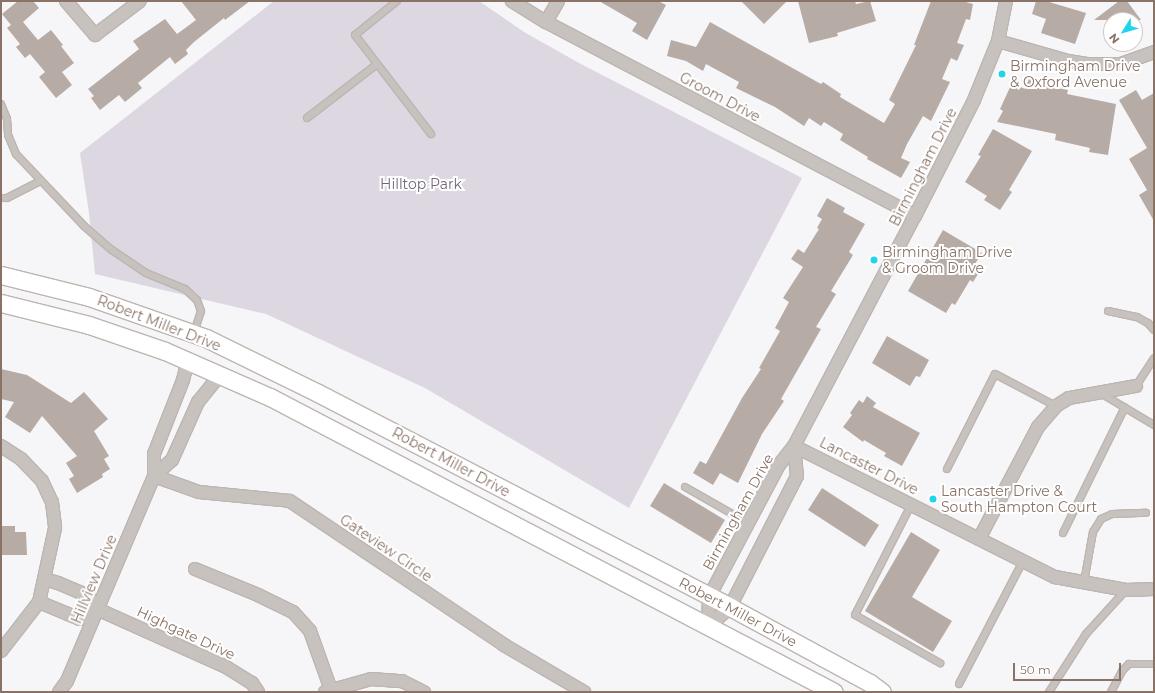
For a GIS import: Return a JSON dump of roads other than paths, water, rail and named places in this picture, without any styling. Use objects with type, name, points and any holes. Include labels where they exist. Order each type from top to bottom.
[{"type":"main road","name":"Robert Miller Drive","points":[[1,275],[89,297],[193,334],[318,393],[730,607],[870,683],[882,692]]},
{"type":"main road","name":"Robert Miller Drive","points":[[1,303],[89,325],[188,360],[270,397],[834,692]]},
{"type":"street","points":[[66,1],[95,36],[140,1]]},
{"type":"street","name":"Groom Drive","points":[[512,1],[546,22],[915,216]]},
{"type":"street","points":[[546,22],[558,1]]},
{"type":"street","name":"Birmingham Drive","points":[[708,627],[709,597],[779,465],[794,446],[974,100],[998,41],[1006,1]]},
{"type":"street","points":[[998,41],[1068,62],[1087,64],[1121,64],[1154,52]]},
{"type":"street","points":[[154,476],[154,454],[183,380],[188,360]]},
{"type":"street","points":[[154,476],[172,460],[198,402],[220,375]]},
{"type":"street","points":[[979,539],[1038,427],[1056,406],[1069,398],[1136,386]]},
{"type":"street","points":[[1,446],[21,459],[42,481],[52,502],[55,528],[40,602],[1,651]]},
{"type":"street","name":"Birmingham Drive","points":[[708,627],[730,607],[797,476],[794,446]]},
{"type":"street","name":"Lancaster Drive","points":[[794,446],[1055,577],[1126,590],[1154,589]]},
{"type":"street","name":"Hillview Drive","points":[[59,692],[67,680],[154,476]]},
{"type":"street","name":"Gateview Circle","points":[[154,476],[199,492],[290,501],[504,645],[584,692]]},
{"type":"street","points":[[195,569],[258,595],[293,612],[310,631],[328,691],[371,679],[402,681],[424,692]]},
{"type":"street","points":[[40,602],[80,619],[97,609],[88,596],[58,583],[44,579]]},
{"type":"street","name":"Highgate Drive","points":[[97,609],[226,667],[252,683],[258,692]]},
{"type":"lane","points":[[397,1],[355,35],[431,134]]},
{"type":"lane","points":[[307,118],[377,64]]},
{"type":"lane","points":[[1,104],[7,119],[8,135],[16,154],[84,226],[112,250],[146,273],[185,289],[197,300],[200,311],[193,334]]},
{"type":"lane","points":[[1,198],[7,198],[42,181]]},
{"type":"lane","points":[[1108,311],[1137,317],[1148,323],[1154,330]]},
{"type":"lane","points":[[1136,386],[1154,358]]},
{"type":"lane","points":[[947,469],[995,374],[1056,406]]},
{"type":"lane","points":[[1098,392],[1154,424]]},
{"type":"lane","points":[[1063,533],[1125,408]]},
{"type":"lane","points":[[685,487],[748,523]]},
{"type":"lane","points":[[911,505],[855,615],[940,663]]},
{"type":"lane","points":[[1084,582],[1093,532],[1101,519],[1112,514],[1146,512]]},
{"type":"lane","points":[[959,684],[1022,561]]},
{"type":"lane","points":[[1049,692],[1086,634],[1126,590]]},
{"type":"lane","points":[[1111,692],[1122,671],[1129,664],[1154,664]]},
{"type":"place","name":"Birmingham Drive & Oxford Avenue","points":[[1002,74]]},
{"type":"place","name":"Birmingham Drive & Groom Drive","points":[[874,260]]},
{"type":"place","name":"Lancaster Drive & South Hampton Court","points":[[933,499]]},
{"type":"park label","name":"Hilltop Park","points":[[421,184]]}]
